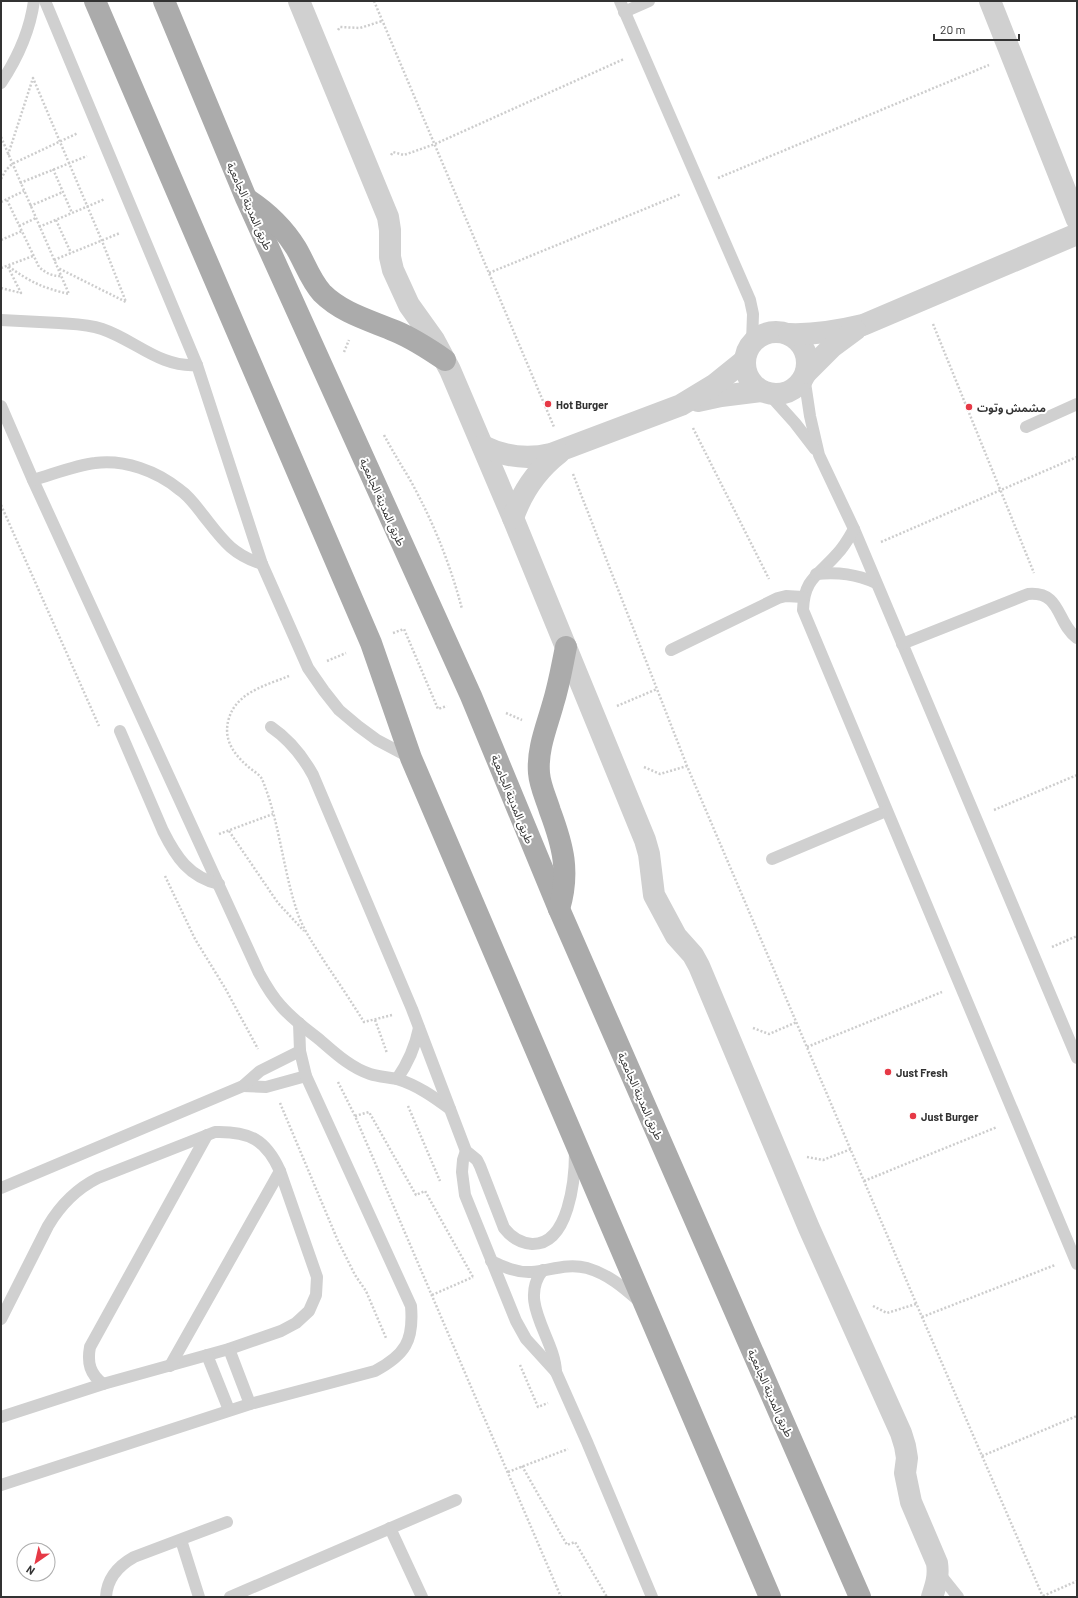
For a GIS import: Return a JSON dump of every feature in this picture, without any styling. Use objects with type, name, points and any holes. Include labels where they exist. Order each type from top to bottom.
[{"type":"main road","points":[[95,1],[371,643],[411,758],[770,1597]]},
{"type":"main road","name":"طريق المدينة الجامعية","points":[[164,1],[246,198],[471,696],[559,909],[860,1597]]},
{"type":"main road","points":[[246,198],[274,220],[287,234],[297,249],[312,280],[322,292],[346,311],[396,331],[445,360]]},
{"type":"main road","points":[[559,909],[563,895],[565,866],[560,837],[541,785],[539,760],[545,731],[559,682],[566,647]]},
{"type":"street","points":[[299,1],[388,217],[390,230],[390,257],[394,270],[409,305],[434,340],[445,360],[483,446],[646,840],[654,895],[676,936],[693,955],[699,966],[789,1179],[901,1433],[905,1446],[906,1480],[911,1502],[937,1563],[937,1582],[932,1597]]},
{"type":"street","points":[[990,1],[1077,220]]},
{"type":"street","points":[[681,405],[714,385],[765,333],[777,331],[789,334],[807,335],[826,333],[863,325],[1077,234]]},
{"type":"street","points":[[483,446],[495,452],[509,456],[523,458],[537,457],[564,450],[681,405],[721,396],[765,392],[779,394],[789,391],[798,385],[805,374],[832,347],[863,325]]},
{"type":"street","points":[[789,334],[798,341],[805,350],[807,362],[805,374]]},
{"type":"street","points":[[748,351],[745,369],[748,378],[754,385],[765,392]]},
{"type":"street","points":[[513,518],[524,491],[532,479],[552,458],[564,450]]},
{"type":"lane","points":[[1,83],[18,53],[27,30],[34,1]]},
{"type":"lane","points":[[45,1],[197,366],[262,564],[308,668],[339,710],[377,740],[411,758]]},
{"type":"lane","points":[[649,1],[622,6],[640,51],[750,300],[753,314],[748,351]]},
{"type":"lane","points":[[1,320],[80,325],[100,328],[162,360],[185,366],[197,366]]},
{"type":"lane","points":[[805,374],[810,416],[819,455]]},
{"type":"lane","points":[[765,392],[795,423],[819,455],[854,529],[1077,1058]]},
{"type":"lane","points":[[1026,427],[1077,404]]},
{"type":"lane","points":[[1,406],[33,480],[259,973],[281,1006],[299,1023],[357,1069],[371,1075],[396,1079],[424,1092],[450,1109]]},
{"type":"lane","points":[[33,480],[95,463],[113,463],[149,471],[181,490],[231,548],[240,555],[262,564]]},
{"type":"lane","points":[[854,529],[838,554],[815,574],[803,597],[803,610],[1076,1261]]},
{"type":"lane","points":[[815,574],[831,572],[846,573],[862,576],[876,583]]},
{"type":"lane","points":[[902,644],[1028,594],[1043,595],[1054,604],[1070,633],[1077,638]]},
{"type":"lane","points":[[671,650],[778,598],[786,596],[803,597]]},
{"type":"lane","points":[[271,727],[284,736],[306,760],[419,1028],[466,1151],[477,1160],[480,1166],[504,1228],[518,1241],[527,1244],[537,1244],[546,1241],[558,1230],[569,1202],[575,1172],[575,1143]]},
{"type":"lane","points":[[120,731],[171,847],[181,861],[194,874],[208,882],[219,884]]},
{"type":"lane","points":[[772,859],[886,811]]},
{"type":"lane","points":[[1,1485],[229,1410],[375,1370],[389,1363],[402,1352],[409,1338],[412,1322],[411,1306],[306,1076],[300,1051],[299,1023]]},
{"type":"lane","points":[[396,1079],[412,1055],[419,1028]]},
{"type":"lane","points":[[1,1188],[243,1086],[251,1078],[267,1067],[300,1051]]},
{"type":"lane","points":[[243,1086],[273,1086],[306,1076]]},
{"type":"lane","points":[[1,1319],[48,1226],[55,1214],[73,1193],[84,1185],[98,1178],[215,1132],[232,1132],[248,1136],[262,1144],[273,1156],[280,1171],[317,1277],[316,1295],[309,1311],[296,1323],[281,1331],[229,1349],[103,1384],[1,1417]]},
{"type":"lane","points":[[103,1384],[96,1378],[89,1363],[90,1347],[207,1135]]},
{"type":"lane","points":[[466,1151],[463,1160],[462,1172],[465,1195],[491,1260],[516,1321],[526,1339],[556,1372]]},
{"type":"lane","points":[[170,1366],[280,1171]]},
{"type":"lane","points":[[491,1260],[505,1267],[531,1272],[570,1266],[586,1268],[602,1273],[617,1282],[646,1308]]},
{"type":"lane","points":[[543,1270],[538,1276],[535,1284],[534,1300],[554,1358],[556,1372],[652,1597]]},
{"type":"lane","points":[[229,1349],[250,1404]]},
{"type":"lane","points":[[207,1355],[229,1410]]},
{"type":"lane","points":[[230,1597],[456,1500]]},
{"type":"lane","points":[[106,1597],[110,1580],[124,1562],[134,1556],[226,1522]]},
{"type":"lane","points":[[390,1528],[422,1597]]},
{"type":"lane","points":[[180,1540],[200,1597]]},
{"type":"lane","points":[[938,1572],[958,1597]]},
{"type":"path","points":[[374,1],[564,450],[687,766],[916,1304],[1043,1597],[1077,1581]]},
{"type":"path","points":[[319,49],[333,41],[340,27],[360,28],[382,21]]},
{"type":"path","points":[[368,168],[387,158],[393,152],[404,155],[434,144],[640,51]]},
{"type":"path","points":[[489,273],[1011,55]]},
{"type":"path","points":[[8,155],[33,78],[88,206],[126,302],[58,268]]},
{"type":"path","points":[[1,179],[6,170],[12,164],[60,140],[97,125]]},
{"type":"path","points":[[1,137],[69,294],[49,290],[27,280],[8,266]]},
{"type":"path","points":[[20,183],[106,148]]},
{"type":"path","points":[[53,169],[72,213]]},
{"type":"path","points":[[1,202],[24,191]]},
{"type":"path","points":[[39,227],[125,191]]},
{"type":"path","points":[[30,206],[63,192]]},
{"type":"path","points":[[7,200],[39,267],[53,276],[61,276]]},
{"type":"path","points":[[19,226],[36,218]]},
{"type":"path","points":[[56,220],[71,253]]},
{"type":"path","points":[[54,260],[139,226]]},
{"type":"path","points":[[1,240],[22,231]]},
{"type":"path","points":[[1,268],[34,256]]},
{"type":"path","points":[[1,288],[21,293],[8,266]]},
{"type":"path","points":[[924,299],[1043,595]]},
{"type":"path","points":[[346,358],[343,352],[361,317]]},
{"type":"path","points":[[681,405],[778,598]]},
{"type":"path","points":[[383,434],[409,478],[437,534],[448,563],[463,615]]},
{"type":"path","points":[[863,550],[1077,457]]},
{"type":"path","points":[[1,505],[100,728]]},
{"type":"path","points":[[594,715],[657,689]]},
{"type":"path","points":[[503,711],[545,731]]},
{"type":"path","points":[[624,788],[635,781],[643,767],[660,774],[687,766]]},
{"type":"path","points":[[976,818],[1077,776]]},
{"type":"path","points":[[199,841],[273,814]]},
{"type":"path","points":[[229,831],[278,903],[306,933]]},
{"type":"path","points":[[163,871],[195,939],[226,988],[267,1067]]},
{"type":"path","points":[[1033,955],[1077,936]]},
{"type":"path","points":[[807,1047],[959,985]]},
{"type":"path","points":[[734,1048],[746,1040],[753,1028],[769,1034],[797,1022]]},
{"type":"path","points":[[328,1047],[333,1071],[355,1116],[561,1597]]},
{"type":"path","points":[[273,1086],[338,1241],[372,1304],[394,1358]]},
{"type":"path","points":[[355,1116],[370,1112],[416,1195],[425,1190],[473,1277]]},
{"type":"path","points":[[864,1181],[1016,1120]]},
{"type":"path","points":[[789,1179],[800,1173],[806,1157],[823,1160],[851,1149]]},
{"type":"path","points":[[922,1317],[1076,1261]]},
{"type":"path","points":[[432,1295],[477,1276]]},
{"type":"path","points":[[854,1328],[866,1322],[872,1305],[887,1313],[916,1304]]},
{"type":"path","points":[[982,1456],[1077,1416]]},
{"type":"path","points":[[508,1472],[587,1442]]},
{"type":"path","points":[[522,1466],[567,1545],[575,1542],[607,1597]]},
{"type":"place","name":"Hot Burger","points":[[548,404]]},
{"type":"place","name":"مشمش وتوت","points":[[969,407]]},
{"type":"place","name":"Just Fresh","points":[[888,1072]]},
{"type":"place","name":"Just Burger","points":[[913,1116]]}]
